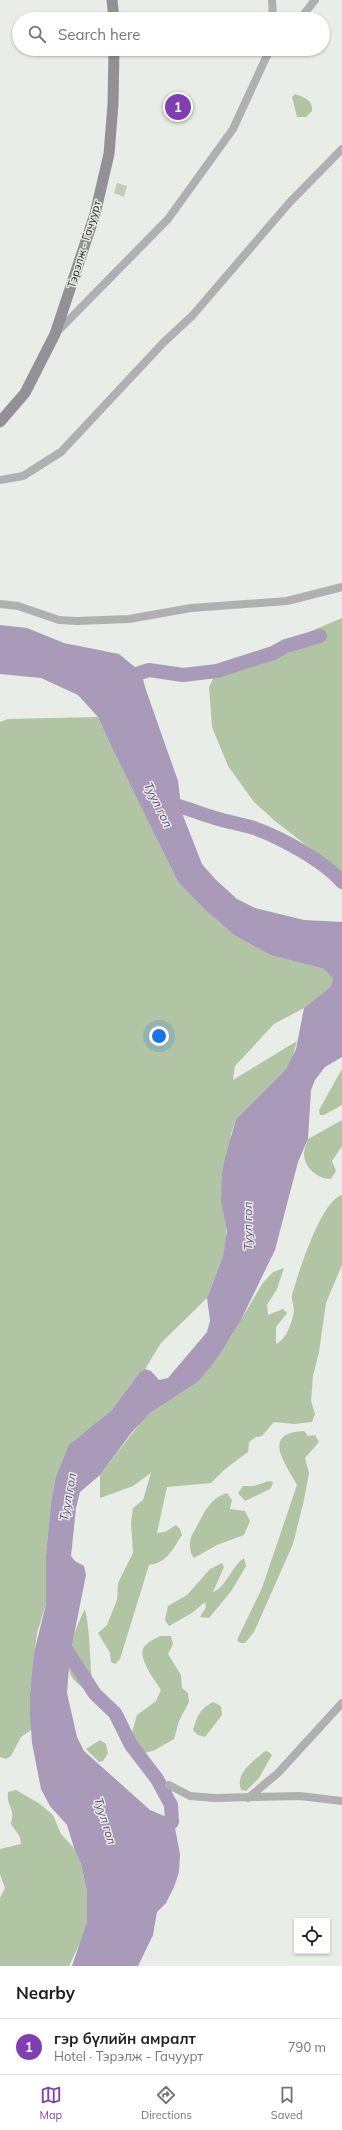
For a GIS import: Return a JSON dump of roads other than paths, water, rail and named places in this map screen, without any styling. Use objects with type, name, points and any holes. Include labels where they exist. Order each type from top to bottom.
[{"type":"main road","points":[[112,0],[113,12]]},
{"type":"main road","name":"Тэрэлж - Гачуурт","points":[[0,422],[25,393],[55,334],[95,214],[109,154],[113,104],[114,56]]},
{"type":"street","points":[[272,0],[273,12]]},
{"type":"street","points":[[306,12],[315,0]]},
{"type":"street","points":[[55,334],[133,256],[177,207],[233,129],[267,56]]},
{"type":"street","points":[[0,480],[23,476],[61,452],[163,343],[193,315],[290,202],[342,149]]},
{"type":"street","points":[[0,604],[18,606],[59,620],[129,619],[191,608],[287,601],[342,587]]},
{"type":"street","points":[[248,1798],[278,1773],[342,1703]]},
{"type":"street","points":[[168,1785],[190,1796],[248,1798],[300,1796],[342,1801]]},
{"type":"water","name":"Туул гол","points":[[0,625],[27,628],[64,643],[119,654],[141,672],[178,781],[182,813],[202,864],[216,880],[237,899],[255,908],[304,920],[342,922],[342,1057],[325,1067],[315,1080],[311,1090],[308,1139],[298,1162],[275,1250],[240,1322],[218,1357],[198,1382],[150,1413],[132,1432],[100,1475],[80,1492],[76,1508],[71,1556],[75,1561],[84,1566],[86,1575],[70,1655],[67,1693],[77,1737],[84,1751],[150,1810],[171,1819],[175,1828],[180,1854],[179,1872],[174,1887],[166,1903],[157,1912],[153,1935],[138,1966],[72,1966],[87,1922],[87,1892],[81,1864],[75,1851],[67,1825],[50,1806],[41,1789],[32,1743],[30,1693],[34,1653],[46,1604],[46,1554],[51,1503],[56,1477],[69,1445],[111,1411],[140,1372],[145,1369],[151,1371],[159,1380],[168,1378],[207,1332],[210,1321],[207,1298],[223,1256],[227,1231],[221,1200],[222,1174],[236,1119],[286,1069],[296,1049],[304,1008],[330,987],[333,979],[324,969],[270,955],[234,935],[203,908],[178,882],[98,717],[78,695],[41,678],[0,674]]},
{"type":"waterway","points":[[124,678],[149,670],[183,675],[217,671],[273,653],[286,646],[320,636]]},
{"type":"waterway","name":"Туул гол","points":[[162,802],[265,832],[301,850],[324,866],[342,882]]},
{"type":"waterway","points":[[60,1640],[95,1694],[115,1713],[131,1745],[157,1779],[171,1805],[172,1822]]},
{"type":"place","name":"гэр бүлийн амралт","points":[[178,107]]}]
